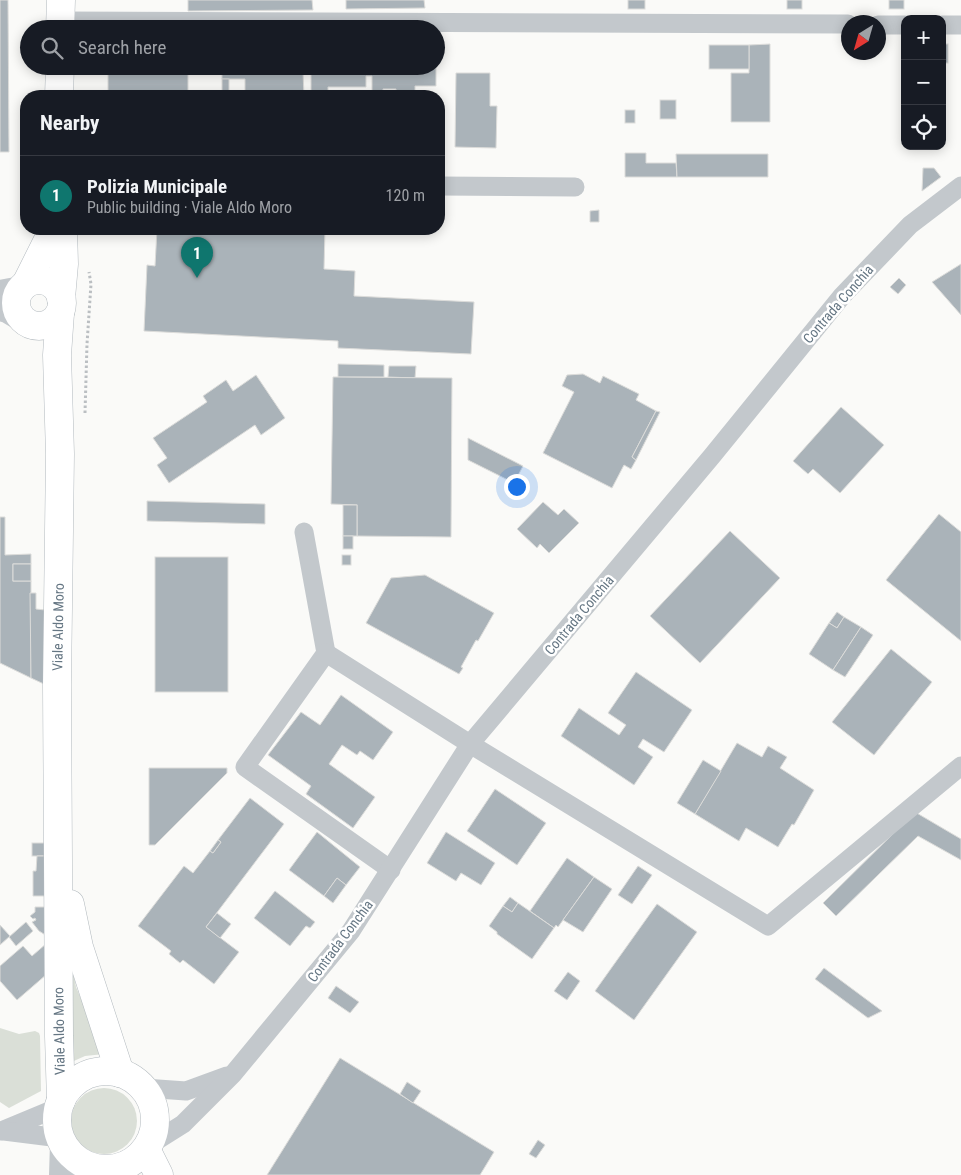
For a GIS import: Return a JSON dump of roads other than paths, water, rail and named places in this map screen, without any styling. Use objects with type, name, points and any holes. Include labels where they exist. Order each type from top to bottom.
[{"type":"main road","points":[[59,90],[60,75]]},
{"type":"main road","points":[[16,288],[38,280],[46,281],[58,291],[60,305],[55,320],[42,326],[17,317],[15,300],[16,288],[39,260],[50,235]]},
{"type":"main road","name":"Viale Aldo Moro","points":[[60,1104],[58,1036],[60,454],[58,332],[64,264],[64,235]]},
{"type":"main road","name":"Viale Aldo Moro","points":[[17,317],[37,338],[51,368],[59,414]]},
{"type":"main road","name":"Viale Aldo Moro","points":[[59,841],[66,890],[79,947],[120,1073]]},
{"type":"main road","points":[[106,1070],[133,1078],[144,1088],[152,1101],[155,1117],[154,1132],[147,1148],[138,1158],[115,1172],[82,1163],[70,1154],[61,1140],[57,1128],[56,1115],[67,1089],[78,1079],[91,1073],[106,1070]]},
{"type":"main road","points":[[147,1148],[159,1175]]},
{"type":"street","points":[[61,16],[841,24]]},
{"type":"street","points":[[886,25],[901,25]]},
{"type":"street","points":[[946,25],[961,25]]},
{"type":"street","points":[[445,186],[575,187]]},
{"type":"street","name":"Contrada Conchia","points":[[147,1148],[183,1124],[233,1074],[351,931],[470,744],[712,456],[842,296],[910,225],[961,186]]},
{"type":"street","points":[[304,532],[326,653],[245,766],[391,870]]},
{"type":"street","points":[[326,653],[470,744],[768,926],[961,766]]},
{"type":"street","points":[[144,1088],[186,1091],[233,1074]]},
{"type":"street","points":[[1,1131],[60,1104]]},
{"type":"street","points":[[1,1131],[61,1140],[62,1175]]},
{"type":"place","name":"Polizia Municipale","points":[[197,278]]}]
